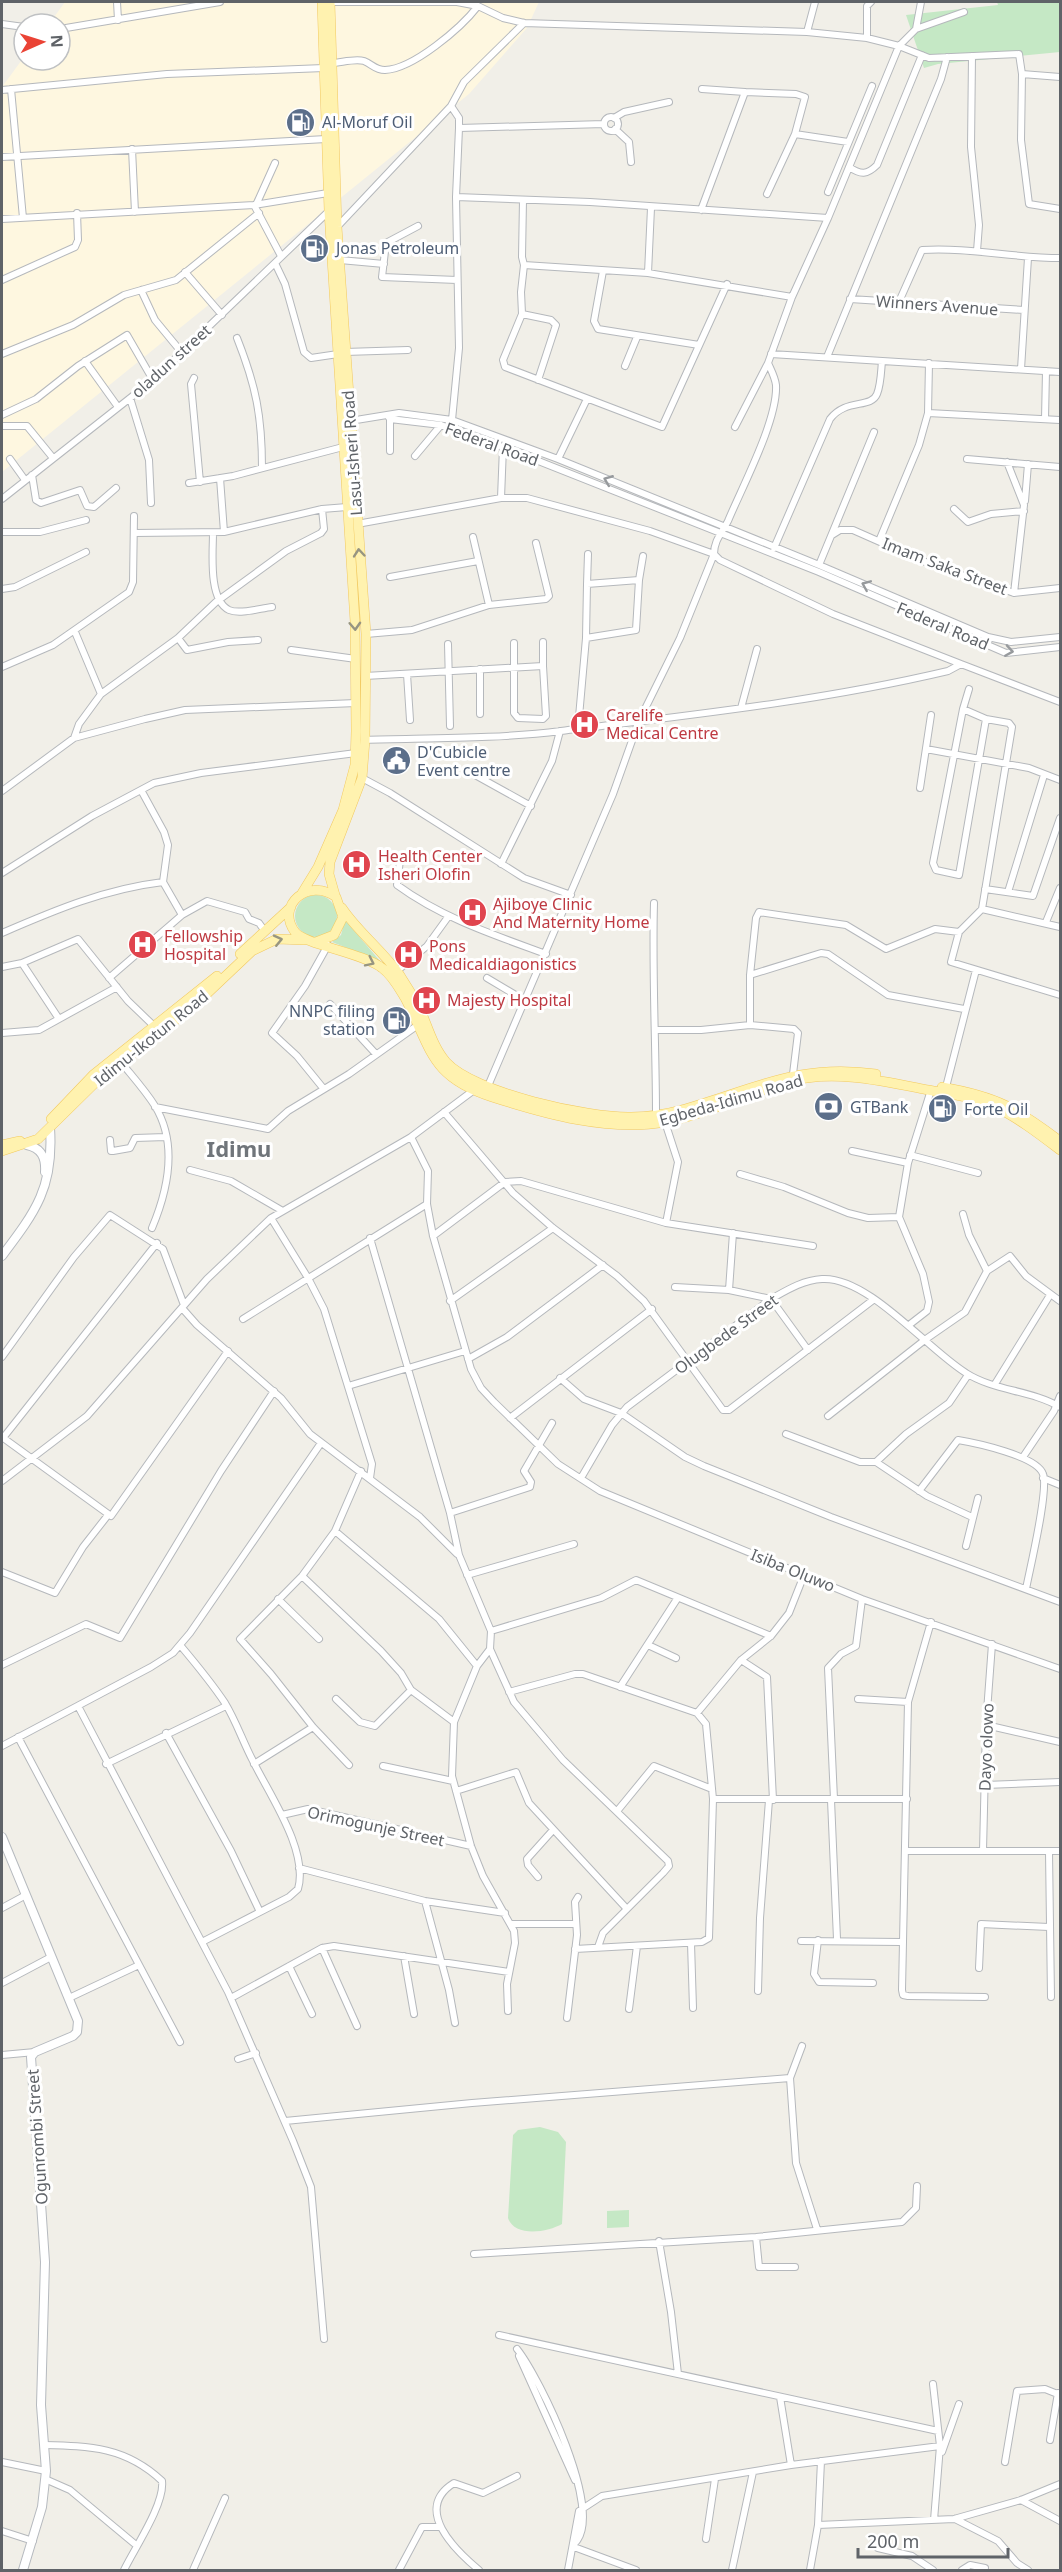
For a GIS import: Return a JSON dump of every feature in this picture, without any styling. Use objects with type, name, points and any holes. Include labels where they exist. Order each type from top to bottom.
[{"type":"main road","name":"Lasu-Isheri Road","points":[[328,2],[326,139],[329,211],[350,421],[366,634],[366,740],[362,778],[330,862],[329,874],[336,897]]},
{"type":"main road","name":"Lasu-Isheri Road","points":[[302,893],[318,867],[343,810],[356,753],[356,659],[343,447],[339,260],[328,66]]},
{"type":"main road","points":[[351,583],[362,582]]},
{"type":"main road","points":[[320,889],[336,897],[341,907],[340,927],[326,941],[311,941],[294,930],[291,923],[291,907],[302,893],[320,889]]},
{"type":"main road","name":"Idimu-Ikotun Road","points":[[2,1145],[30,1137],[39,1131],[93,1076],[215,978],[291,907]]},
{"type":"main road","name":"Egbeda-Idimu Road","points":[[341,907],[352,923],[397,971],[419,1008],[437,1050],[446,1062],[458,1072],[514,1099],[585,1120],[610,1123],[665,1122],[793,1074],[831,1070],[854,1071],[994,1098],[1015,1109],[1060,1141]]},
{"type":"main road","name":"Idimu-Ikotun Road","points":[[2,1151],[27,1144],[50,1128],[120,1061],[196,1004],[252,951],[277,939],[311,941]]},
{"type":"main road","name":"Egbeda-Idimu Road","points":[[311,941],[328,945],[382,968],[403,995],[428,1052],[438,1066],[474,1090],[591,1114],[630,1118],[656,1116],[789,1081],[815,1078],[888,1082],[991,1105],[1032,1129],[1060,1150]]},
{"type":"street","points":[[117,2],[118,20]]},
{"type":"street","points":[[72,27],[118,20],[183,5],[220,2]]},
{"type":"street","points":[[328,2],[457,2],[478,6],[503,18],[524,23],[807,32],[867,38],[899,46],[922,55],[947,57],[1019,54],[1022,74],[1021,140],[1028,201],[1034,206],[1060,209]]},
{"type":"street","points":[[807,32],[815,2]]},
{"type":"street","points":[[867,38],[867,11],[871,2]]},
{"type":"street","points":[[916,29],[921,2]]},
{"type":"street","points":[[2,90],[167,74],[328,66],[364,61],[376,69],[393,69],[413,60],[443,39],[468,18],[478,6]]},
{"type":"street","points":[[735,427],[768,363],[792,297],[828,218],[899,46],[916,29],[964,12]]},
{"type":"street","points":[[337,227],[452,106],[464,81],[524,23]]},
{"type":"street","points":[[849,167],[859,174],[866,173],[877,165],[922,55]]},
{"type":"street","points":[[972,56],[971,147],[979,225],[976,251]]},
{"type":"street","points":[[827,357],[936,90],[947,57]]},
{"type":"street","points":[[1022,74],[1060,77]]},
{"type":"street","points":[[828,192],[872,86]]},
{"type":"street","points":[[11,89],[22,218]]},
{"type":"street","points":[[702,89],[796,94],[805,97],[795,134],[767,194]]},
{"type":"street","points":[[701,210],[745,92]]},
{"type":"street","points":[[604,124],[608,117],[614,118],[624,112],[669,102]]},
{"type":"street","points":[[452,106],[459,118],[456,197],[459,348],[452,420]]},
{"type":"street","points":[[614,118],[618,123],[615,129]]},
{"type":"street","points":[[459,128],[604,124]]},
{"type":"street","points":[[604,124],[607,130],[615,129]]},
{"type":"street","points":[[615,129],[629,142],[631,162]]},
{"type":"street","points":[[795,134],[848,142]]},
{"type":"street","points":[[2,157],[326,139]]},
{"type":"street","points":[[132,149],[135,212]]},
{"type":"street","points":[[255,205],[275,163]]},
{"type":"street","points":[[2,219],[77,213],[255,205],[328,193]]},
{"type":"street","points":[[456,197],[590,202],[651,208],[828,218]]},
{"type":"street","points":[[524,200],[522,314],[503,360],[505,367],[662,427],[726,284]]},
{"type":"street","points":[[255,205],[281,256]]},
{"type":"street","points":[[648,273],[651,208]]},
{"type":"street","name":"oladun street","points":[[2,499],[183,354],[329,211]]},
{"type":"street","points":[[2,280],[75,247],[78,240],[77,213]]},
{"type":"street","points":[[2,354],[65,329],[117,298],[163,286],[185,272],[259,213]]},
{"type":"street","points":[[418,226],[386,243],[382,277],[457,280]]},
{"type":"street","points":[[898,304],[922,250],[976,251],[1028,258],[1060,258]]},
{"type":"street","points":[[1021,369],[1028,258]]},
{"type":"street","points":[[339,260],[384,264]]},
{"type":"street","points":[[275,263],[285,284],[304,352],[310,358],[342,353],[408,350]]},
{"type":"street","points":[[524,265],[648,273],[726,284],[792,297]]},
{"type":"street","points":[[603,271],[595,326],[602,331],[699,345]]},
{"type":"street","points":[[185,272],[222,315]]},
{"type":"street","points":[[141,290],[155,320],[183,354]]},
{"type":"street","name":"Winners Avenue","points":[[850,299],[898,304],[1024,310]]},
{"type":"street","points":[[522,314],[551,320],[556,325],[538,380]]},
{"type":"street","points":[[2,415],[36,399],[85,361],[127,335],[153,380]]},
{"type":"street","points":[[625,366],[636,337]]},
{"type":"street","points":[[237,338],[256,387],[262,430],[262,468]]},
{"type":"street","points":[[771,354],[1060,372]]},
{"type":"street","points":[[85,361],[117,407]]},
{"type":"street","points":[[774,548],[830,419],[844,406],[870,402],[875,397],[882,361]]},
{"type":"street","points":[[488,1086],[616,787],[639,721],[680,638],[714,554],[716,540],[723,531],[772,411],[776,387],[768,363]]},
{"type":"street","points":[[879,541],[919,445],[928,413],[929,363]]},
{"type":"street","points":[[1044,419],[1046,371]]},
{"type":"street","points":[[194,378],[191,384],[200,482]]},
{"type":"street","points":[[130,398],[141,427],[149,460],[151,503]]},
{"type":"street","points":[[558,459],[587,399]]},
{"type":"street","points":[[928,413],[1060,420]]},
{"type":"street","name":"Federal Road","points":[[389,417],[399,414],[452,420],[558,459],[1006,653],[1060,647]]},
{"type":"street","points":[[350,421],[389,417],[390,451]]},
{"type":"street","name":"Federal Road","points":[[389,417],[441,425],[503,447],[819,565],[988,637],[1011,642],[1060,637]]},
{"type":"street","points":[[416,456],[441,425]]},
{"type":"street","points":[[2,426],[27,426],[53,458]]},
{"type":"street","points":[[819,565],[874,432]]},
{"type":"street","points":[[189,483],[220,478],[343,447]]},
{"type":"street","points":[[501,498],[503,447]]},
{"type":"street","points":[[10,459],[25,480]]},
{"type":"street","points":[[968,459],[1060,467]]},
{"type":"street","points":[[1007,462],[1024,508]]},
{"type":"street","points":[[1014,593],[1028,464]]},
{"type":"street","points":[[32,475],[36,500],[41,503],[76,489],[82,492],[87,506],[94,507],[116,488]]},
{"type":"street","points":[[220,478],[224,532]]},
{"type":"street","points":[[357,524],[501,498],[527,498],[556,504],[650,531],[714,554],[720,560],[833,614],[1060,702]]},
{"type":"street","points":[[134,533],[224,532],[322,509],[347,507]]},
{"type":"street","points":[[954,509],[968,522],[991,514],[1024,508]]},
{"type":"street","points":[[74,738],[80,724],[101,694],[178,638],[219,600],[286,551],[323,531],[322,509]]},
{"type":"street","points":[[2,667],[34,655],[75,632],[132,588],[134,516]]},
{"type":"street","points":[[2,532],[40,532],[86,520]]},
{"type":"street","name":"Imam Saka Street","points":[[832,535],[847,529],[930,564],[1014,593],[1060,588]]},
{"type":"street","points":[[213,533],[213,575],[219,600],[229,610],[235,611],[272,607]]},
{"type":"street","points":[[473,537],[489,605]]},
{"type":"street","points":[[366,634],[412,630],[489,605],[548,598],[536,543]]},
{"type":"street","points":[[2,589],[15,587],[86,552]]},
{"type":"street","points":[[578,728],[586,638],[588,554]]},
{"type":"street","points":[[586,638],[636,630],[643,556]]},
{"type":"street","points":[[390,577],[478,561]]},
{"type":"street","points":[[586,584],[639,580]]},
{"type":"street","points":[[75,632],[101,694]]},
{"type":"street","points":[[178,638],[187,650],[228,642],[258,640]]},
{"type":"street","points":[[514,642],[515,715],[518,718],[539,719],[546,716],[543,642]]},
{"type":"street","points":[[448,644],[450,726]]},
{"type":"street","points":[[741,708],[757,649]]},
{"type":"street","points":[[291,650],[356,659]]},
{"type":"street","points":[[366,740],[560,731],[741,708],[940,673],[958,668],[960,664]]},
{"type":"street","points":[[365,676],[543,666]]},
{"type":"street","points":[[480,669],[480,714]]},
{"type":"street","points":[[407,674],[410,720]]},
{"type":"street","points":[[969,689],[963,709],[933,863],[936,870],[958,875],[986,719]]},
{"type":"street","points":[[2,791],[74,738],[184,710],[356,703]]},
{"type":"street","points":[[963,709],[986,719],[1012,724],[982,909],[959,932],[951,962],[1060,995]]},
{"type":"street","points":[[920,788],[931,715]]},
{"type":"street","points":[[501,864],[552,761],[560,731]]},
{"type":"street","points":[[926,748],[1029,768],[1060,780]]},
{"type":"street","points":[[2,873],[92,816],[141,790],[178,777],[356,753]]},
{"type":"street","points":[[255,767],[256,775]]},
{"type":"street","points":[[466,770],[531,806]]},
{"type":"street","points":[[1008,892],[1044,775]]},
{"type":"street","points":[[362,778],[390,793],[524,878],[571,895]]},
{"type":"street","points":[[141,790],[164,832],[168,846],[163,882],[182,915]]},
{"type":"street","points":[[985,890],[1033,896],[1060,818]]},
{"type":"street","points":[[400,860],[398,885],[448,917],[546,954]]},
{"type":"street","points":[[2,933],[75,902],[127,886],[163,882]]},
{"type":"street","points":[[1046,922],[1060,888]]},
{"type":"street","points":[[109,978],[182,915],[207,901],[213,901],[228,909],[245,912],[249,919],[259,922],[264,930]]},
{"type":"street","points":[[654,903],[652,967],[656,1030],[656,1116]]},
{"type":"street","points":[[982,909],[1060,927]]},
{"type":"street","points":[[750,1025],[750,975],[756,918],[759,912],[846,925],[886,949],[935,929],[959,932]]},
{"type":"street","points":[[397,971],[427,946],[448,917]]},
{"type":"street","points":[[2,967],[22,963],[78,939],[109,978],[154,1026]]},
{"type":"street","points":[[323,1088],[297,1056],[272,1033],[305,986],[328,945]]},
{"type":"street","points":[[750,975],[821,953],[828,954],[888,995],[964,1009]]},
{"type":"street","points":[[22,963],[59,1019]]},
{"type":"street","points":[[946,1087],[976,969]]},
{"type":"street","points":[[487,978],[524,1000]]},
{"type":"street","points":[[2,1033],[39,1030],[68,1011],[117,987]]},
{"type":"street","points":[[330,1004],[375,1053]]},
{"type":"street","points":[[155,1107],[268,1129],[288,1111],[349,1074],[375,1053],[418,1025]]},
{"type":"street","points":[[656,1030],[701,1030],[750,1025],[796,1030],[793,1074]]},
{"type":"street","points":[[120,1061],[155,1107],[166,1137],[168,1178],[152,1228]]},
{"type":"street","points":[[2,1481],[87,1416],[218,1267],[271,1218],[281,1210],[411,1137],[474,1090]]},
{"type":"street","points":[[909,1325],[927,1311],[929,1302],[923,1274],[899,1216],[910,1155],[931,1090]]},
{"type":"street","points":[[444,1112],[506,1182],[513,1193],[553,1228],[603,1265],[652,1309],[688,1363],[726,1411],[873,1300]]},
{"type":"street","points":[[665,1122],[678,1162],[666,1223]]},
{"type":"street","points":[[2,1256],[45,1190],[50,1171],[50,1128]]},
{"type":"street","points":[[110,1140],[111,1151],[113,1151],[130,1148],[135,1137],[166,1137]]},
{"type":"street","name":"Isiba Oluwo","points":[[411,1137],[428,1171],[427,1204],[433,1236],[465,1352],[481,1388],[558,1464],[600,1491],[862,1599],[1060,1669]]},
{"type":"street","points":[[2,1247],[40,1189],[45,1169],[43,1155],[35,1147],[27,1144]]},
{"type":"street","points":[[852,1151],[908,1164]]},
{"type":"street","points":[[910,1155],[978,1173]]},
{"type":"street","points":[[190,1170],[231,1181],[281,1210]]},
{"type":"street","points":[[740,1174],[784,1187],[848,1213],[868,1218],[899,1216]]},
{"type":"street","points":[[433,1236],[506,1182],[521,1181],[666,1223],[813,1246]]},
{"type":"street","points":[[243,1319],[427,1204]]},
{"type":"street","points":[[963,1214],[969,1235],[987,1271]]},
{"type":"street","points":[[2,1357],[74,1257],[110,1215],[157,1243],[163,1249],[183,1306],[196,1325],[274,1391],[310,1434],[420,1517],[459,1555]]},
{"type":"street","points":[[271,1218],[308,1278],[324,1310],[372,1464],[370,1478]]},
{"type":"street","points":[[450,1301],[553,1228]]},
{"type":"street","points":[[729,1290],[733,1233]]},
{"type":"street","points":[[370,1238],[450,1512],[459,1555],[491,1631],[490,1649],[509,1692],[563,1760],[618,1810],[666,1859],[669,1866],[603,1933],[598,1947]]},
{"type":"street","points":[[108,1515],[2,1438],[157,1243]]},
{"type":"street","points":[[828,1416],[926,1339],[965,1312],[987,1271],[1010,1256],[1026,1276],[1060,1301]]},
{"type":"street","points":[[468,1359],[507,1337],[603,1265]]},
{"type":"street","name":"Olugbede Street","points":[[581,1478],[621,1413],[771,1299],[794,1286],[825,1278],[841,1282],[873,1300],[909,1325],[968,1375],[1058,1406]]},
{"type":"street","points":[[675,1287],[729,1290],[771,1299],[808,1350]]},
{"type":"street","points":[[995,1384],[1050,1295]]},
{"type":"street","points":[[510,1418],[652,1309]]},
{"type":"street","points":[[2,1572],[55,1593],[83,1547],[108,1515],[111,1516],[228,1351]]},
{"type":"street","points":[[348,1386],[465,1352]]},
{"type":"street","points":[[876,1462],[906,1434],[949,1403],[968,1375]]},
{"type":"street","points":[[560,1378],[584,1399],[621,1413],[704,1466],[831,1517],[1060,1602]]},
{"type":"street","points":[[2,1665],[86,1624],[118,1638],[122,1636],[221,1471],[274,1391]]},
{"type":"street","points":[[1023,1457],[1058,1406],[1060,1396]]},
{"type":"street","points":[[450,1512],[530,1487],[531,1482],[524,1472],[552,1423]]},
{"type":"street","points":[[786,1434],[860,1462],[876,1462],[919,1491],[972,1516]]},
{"type":"street","points":[[919,1491],[958,1440],[1023,1457],[1041,1470],[1043,1478],[1026,1589]]},
{"type":"street","points":[[2,1746],[151,1667],[180,1645],[321,1443]]},
{"type":"street","points":[[348,1765],[312,1727],[240,1639],[302,1576],[335,1532],[361,1471]]},
{"type":"street","points":[[1043,1478],[1060,1485]]},
{"type":"street","points":[[966,1546],[978,1498]]},
{"type":"street","points":[[335,1532],[440,1618],[477,1666]]},
{"type":"street","points":[[467,1575],[574,1544]]},
{"type":"street","points":[[697,1713],[741,1660],[771,1636],[789,1613],[804,1575]]},
{"type":"street","points":[[302,1576],[381,1651],[401,1672],[411,1689],[454,1722]]},
{"type":"street","points":[[491,1631],[601,1598],[636,1580],[677,1599],[771,1636]]},
{"type":"street","points":[[278,1599],[319,1639]]},
{"type":"street","points":[[620,1687],[677,1599]]},
{"type":"street","points":[[837,1939],[828,1668],[841,1654],[856,1646],[862,1599]]},
{"type":"street","points":[[931,1622],[908,1702],[902,1942],[903,1995],[985,1997]]},
{"type":"street","name":"Dayo olowo","points":[[982,1851],[986,1725],[992,1644]]},
{"type":"street","points":[[180,1645],[206,1675],[226,1706],[282,1815],[299,1868],[298,1888],[278,1904],[202,1942]]},
{"type":"street","points":[[648,1646],[676,1658]]},
{"type":"street","points":[[490,1649],[477,1666],[454,1722],[451,1739],[453,1781],[471,1846],[483,1876],[511,1924],[515,1943],[509,1972],[508,2011]]},
{"type":"street","points":[[741,1660],[767,1677],[771,1800],[760,1918],[758,1991]]},
{"type":"street","points":[[509,1692],[575,1674],[697,1713],[706,1724],[713,1799],[709,1938],[702,1942],[691,1943],[575,1949]]},
{"type":"street","points":[[336,1699],[360,1722],[375,1726],[411,1689]]},
{"type":"street","points":[[858,1699],[908,1702]]},
{"type":"street","points":[[78,1706],[106,1764],[231,1998],[311,2187],[324,2339]]},
{"type":"street","points":[[106,1764],[166,1733],[226,1706]]},
{"type":"street","points":[[986,1725],[1060,1742]]},
{"type":"street","points":[[254,1764],[312,1727]]},
{"type":"street","points":[[166,1733],[231,1851],[260,1912]]},
{"type":"street","points":[[18,1737],[180,2042]]},
{"type":"street","points":[[383,1766],[453,1781]]},
{"type":"street","points":[[618,1810],[654,1766],[712,1789]]},
{"type":"street","points":[[456,1791],[516,1772],[529,1803],[627,1909]]},
{"type":"street","points":[[985,1785],[1060,1782]]},
{"type":"street","points":[[713,1799],[906,1799]]},
{"type":"street","name":"Orimogunje Street","points":[[282,1815],[308,1809],[471,1846]]},
{"type":"street","points":[[538,1877],[528,1865],[527,1859],[553,1830]]},
{"type":"street","name":"Ogunrombi Street","points":[[2,1837],[78,2021],[77,2032],[35,2052],[32,2057],[45,2262],[41,2405],[46,2475],[42,2507],[23,2571]]},
{"type":"street","points":[[906,1851],[1060,1851]]},
{"type":"street","points":[[1049,1852],[1051,1997]]},
{"type":"street","points":[[299,1868],[426,1901],[505,1913]]},
{"type":"street","points":[[2,1908],[26,1895]]},
{"type":"street","points":[[567,2018],[575,1949],[574,1902],[578,1897]]},
{"type":"street","points":[[426,1901],[455,2023]]},
{"type":"street","points":[[511,1924],[576,1924]]},
{"type":"street","points":[[979,1968],[981,1924],[1049,1927]]},
{"type":"street","points":[[801,1941],[837,1939],[902,1942]]},
{"type":"street","points":[[818,1940],[814,1974],[819,1982],[873,1983]]},
{"type":"street","points":[[691,1943],[693,2008]]},
{"type":"street","points":[[231,1998],[322,1948],[348,1946],[509,1972]]},
{"type":"street","points":[[629,2009],[637,1946]]},
{"type":"street","points":[[322,1948],[357,2026]]},
{"type":"street","points":[[404,1956],[414,2014]]},
{"type":"street","points":[[2,1983],[51,1957]]},
{"type":"street","points":[[69,1998],[139,1965]]},
{"type":"street","points":[[289,1966],[312,2014]]},
{"type":"street","points":[[802,2046],[790,2078],[796,2163],[817,2229]]},
{"type":"street","points":[[2,2055],[35,2052]]},
{"type":"street","points":[[238,2059],[256,2053]]},
{"type":"street","points":[[285,2121],[472,2103],[790,2078]]},
{"type":"street","points":[[474,2254],[659,2241],[756,2237],[902,2222],[916,2208],[917,2186]]},
{"type":"street","points":[[756,2237],[759,2266],[795,2267]]},
{"type":"street","points":[[659,2241],[678,2374]]},
{"type":"street","points":[[499,2335],[938,2431]]},
{"type":"street","points":[[579,2486],[517,2349],[531,2367],[576,2470],[579,2486],[583,2509]]},
{"type":"street","points":[[933,2384],[940,2446],[934,2520]]},
{"type":"street","points":[[1005,2462],[1017,2391],[1045,2390],[1059,2394],[1050,2440]]},
{"type":"street","points":[[780,2397],[791,2465]]},
{"type":"street","points":[[940,2458],[959,2404]]},
{"type":"street","points":[[44,2445],[85,2446],[115,2451],[162,2481],[163,2487],[150,2520],[124,2571]]},
{"type":"street","points":[[568,2571],[579,2511],[602,2496],[791,2465],[940,2446]]},
{"type":"street","points":[[2,2462],[46,2475],[70,2490],[136,2545]]},
{"type":"street","points":[[810,2571],[818,2525],[821,2462]]},
{"type":"street","points":[[732,2571],[753,2472]]},
{"type":"street","points":[[475,2569],[444,2536],[437,2514],[439,2501],[450,2485],[461,2484],[467,2490],[483,2493],[517,2476]]},
{"type":"street","points":[[706,2539],[715,2479]]},
{"type":"street","points":[[818,2525],[954,2519],[1021,2500],[1060,2484]]},
{"type":"street","points":[[193,2571],[225,2498]]},
{"type":"street","points":[[1021,2500],[1060,2521]]},
{"type":"street","points":[[954,2519],[998,2541],[1017,2563],[1028,2571]]},
{"type":"street","points":[[399,2571],[422,2527],[441,2528]]},
{"type":"street","points":[[2,2531],[33,2541]]},
{"type":"street","points":[[574,2545],[636,2571]]},
{"type":"street","points":[[878,2548],[912,2556],[933,2571]]},
{"type":"street","points":[[962,2571],[970,2565],[985,2568]]},
{"type":"shaded area","points":[[65,2],[539,2],[527,28],[469,94],[2,472],[2,87],[13,72],[72,72],[72,12],[58,12]]},
{"type":"green space","points":[[997,2],[1060,2],[1060,52],[938,64],[924,68],[906,15],[998,5]]},
{"type":"green space","points":[[316,895],[331,901],[337,916],[331,931],[316,937],[301,931],[295,916],[301,901]]},
{"type":"green space","points":[[345,920],[380,961],[332,942],[341,935]]},
{"type":"green space","points":[[540,2127],[558,2132],[566,2142],[562,2224],[532,2232],[517,2228],[508,2218],[513,2135],[518,2130]]},
{"type":"green space","points":[[629,2210],[629,2227],[607,2228],[607,2211]]},
{"type":"place","name":"Al-Moruf Oil","points":[[301,122]]},
{"type":"place","name":"Jonas Petroleum","points":[[315,248]]},
{"type":"place","name":"Carelife Medical Centre","points":[[585,724]]},
{"type":"place","name":"D'Cubicle Event centre","points":[[396,761]]},
{"type":"place","name":"Health Center Isheri Olofin","points":[[357,865]]},
{"type":"place","name":"Ajiboye Clinic And Maternity Home","points":[[472,913]]},
{"type":"place","name":"Fellowship Hospital","points":[[143,945]]},
{"type":"place","name":"Pons Medicaldiagonistics","points":[[408,955]]},
{"type":"place","name":"Majesty Hospital","points":[[426,1000]]},
{"type":"place","name":"NNPC filing station","points":[[396,1020]]},
{"type":"place","name":"GTBank","points":[[829,1107]]},
{"type":"place","name":"Forte Oil","points":[[943,1109]]},
{"type":"district","name":"Idimu","points":[[239,1148]]}]
